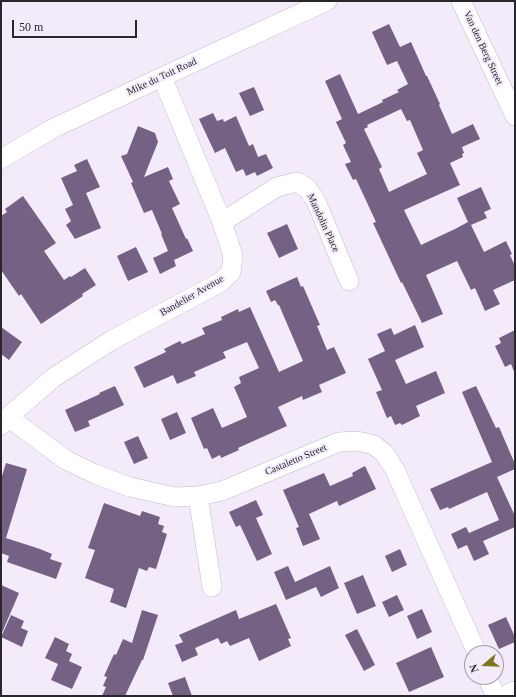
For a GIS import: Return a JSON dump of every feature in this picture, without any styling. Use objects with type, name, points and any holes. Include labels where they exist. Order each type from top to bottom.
[{"type":"street","name":"Mike du Toit Road","points":[[1,159],[52,129],[327,1]]},
{"type":"street","name":"Van den Berg Street","points":[[461,1],[515,116]]},
{"type":"street","name":"Bandelier Avenue","points":[[5,421],[53,378],[112,340],[220,282],[231,272],[233,256],[222,222],[162,77]]},
{"type":"street","name":"Mandolin Place","points":[[222,222],[277,187],[297,182],[307,188],[316,201],[349,281]]},
{"type":"street","name":"Castaletto Street","points":[[5,421],[66,460],[95,474],[130,487],[175,497],[198,496],[222,491],[338,442],[357,441],[374,445],[385,454],[395,470],[473,645]]},
{"type":"street","points":[[198,496],[212,587]]},
{"type":"street","points":[[491,685],[496,696]]},
{"type":"street","points":[[504,696],[515,691]]},
{"type":"building","points":[[389,24],[400,47],[411,42],[440,104],[439,105],[452,134],[473,124],[480,139],[462,147],[464,153],[462,154],[463,157],[450,163],[460,185],[404,210],[421,245],[468,222],[457,198],[481,187],[491,209],[484,212],[487,218],[471,225],[484,252],[506,241],[512,254],[510,255],[515,266],[515,280],[493,290],[500,304],[485,311],[475,288],[471,290],[457,261],[426,275],[443,314],[422,323],[402,282],[401,283],[373,223],[376,222],[356,179],[353,180],[345,164],[351,162],[343,145],[346,143],[336,122],[342,119],[325,81],[340,74],[358,114],[383,102],[382,100],[399,92],[397,90],[408,84],[397,61],[387,65],[372,32]],"holes":[[[401,109],[407,121],[410,120],[423,150],[417,153],[427,174],[389,192],[379,169],[382,167],[364,129],[368,127],[367,125]]]},
{"type":"building","points":[[254,87],[264,110],[250,116],[239,93]]},
{"type":"building","points":[[213,113],[217,121],[223,119],[224,122],[236,116],[249,146],[253,144],[258,157],[266,154],[273,168],[257,176],[255,172],[246,176],[243,169],[236,172],[225,148],[215,153],[199,119]]},
{"type":"building","points":[[138,126],[155,133],[158,142],[144,177],[168,167],[173,179],[169,181],[180,204],[172,208],[193,251],[174,260],[176,266],[160,274],[153,258],[168,251],[152,210],[144,213],[131,183],[133,182],[121,156],[127,154]]},
{"type":"building","points":[[87,159],[100,187],[86,193],[101,228],[75,239],[66,225],[71,221],[65,209],[73,205],[61,178],[77,171],[74,165]]},
{"type":"building","points":[[23,196],[56,243],[44,251],[64,280],[85,268],[96,285],[82,294],[83,296],[41,324],[21,294],[19,296],[1,270],[1,216],[7,212],[5,209]]},
{"type":"building","points":[[287,224],[298,249],[279,258],[267,233]]},
{"type":"building","points":[[136,247],[148,272],[128,281],[117,256]]},
{"type":"building","points":[[297,277],[301,287],[303,286],[320,325],[317,326],[327,350],[334,347],[346,373],[319,385],[322,392],[303,400],[302,396],[278,407],[287,426],[238,448],[239,450],[221,458],[220,455],[212,459],[207,448],[204,449],[191,418],[213,408],[222,428],[247,417],[234,387],[241,383],[239,377],[259,368],[247,342],[223,352],[226,358],[194,372],[196,376],[177,384],[173,375],[144,388],[134,367],[166,352],[164,349],[180,341],[182,344],[205,334],[202,328],[222,320],[221,317],[238,309],[239,312],[250,307],[279,372],[303,361],[279,305],[275,300],[271,302],[266,291]]},
{"type":"building","points":[[415,325],[424,347],[395,360],[406,384],[436,371],[445,393],[416,406],[420,416],[402,425],[400,423],[395,425],[391,416],[387,418],[376,392],[382,390],[368,359],[385,351],[377,334],[391,328],[394,335]]},
{"type":"building","points":[[1,327],[22,342],[9,360],[1,354]]},
{"type":"building","points":[[515,330],[515,374],[511,364],[505,367],[495,346],[501,343],[499,338]]},
{"type":"building","points":[[115,386],[124,405],[88,421],[90,426],[75,432],[65,410]]},
{"type":"building","points":[[476,386],[496,428],[499,427],[515,464],[515,469],[497,477],[515,516],[515,527],[483,541],[489,554],[474,561],[467,545],[458,549],[451,534],[466,527],[469,533],[499,520],[487,492],[449,509],[448,507],[440,510],[430,489],[492,462],[462,392]]},
{"type":"building","points":[[177,412],[186,433],[170,440],[161,419]]},
{"type":"building","points":[[138,436],[148,458],[134,464],[124,442]]},
{"type":"building","points":[[6,463],[27,469],[6,538],[52,554],[50,559],[62,563],[56,579],[7,562],[9,556],[1,553],[1,479]]},
{"type":"building","points":[[365,466],[376,489],[339,506],[337,501],[309,514],[320,539],[303,546],[296,528],[299,527],[283,490],[324,473],[330,486],[353,476],[352,473]]},
{"type":"building","points":[[256,500],[263,515],[256,518],[272,554],[257,561],[240,525],[236,527],[229,512]]},
{"type":"building","points":[[104,503],[140,516],[142,511],[160,517],[158,524],[164,526],[162,532],[167,534],[156,569],[149,567],[147,571],[139,568],[126,608],[110,602],[114,589],[85,578],[95,550],[88,548]]},
{"type":"building","points":[[400,549],[407,565],[392,572],[385,556]]},
{"type":"building","points":[[288,566],[295,582],[330,566],[339,588],[321,597],[316,587],[286,600],[274,572]]},
{"type":"building","points":[[363,575],[376,606],[357,614],[344,583]]},
{"type":"building","points":[[1,585],[19,593],[1,635]]},
{"type":"building","points":[[397,595],[404,610],[389,617],[382,602]]},
{"type":"building","points":[[276,604],[291,638],[288,639],[291,646],[259,661],[249,638],[230,646],[227,641],[221,644],[218,638],[195,648],[198,655],[182,662],[175,645],[183,642],[179,635],[236,610],[239,619]]},
{"type":"building","points":[[422,609],[432,632],[417,639],[407,616]]},
{"type":"building","points":[[142,610],[158,615],[143,660],[125,696],[102,696],[106,687],[103,686],[107,677],[104,676],[114,654],[116,655],[123,639],[132,643]]},
{"type":"building","points":[[11,615],[24,621],[21,628],[28,631],[22,647],[1,637]]},
{"type":"building","points":[[506,617],[515,637],[515,642],[504,647],[504,645],[497,645],[488,625]]},
{"type":"building","points":[[357,629],[375,665],[364,671],[345,635]]},
{"type":"building","points":[[55,637],[69,644],[66,651],[72,654],[69,661],[82,667],[72,689],[51,680],[58,664],[45,658]]},
{"type":"building","points":[[431,647],[444,677],[409,692],[396,663]]},
{"type":"building","points":[[185,677],[192,696],[173,696],[168,683]]}]
